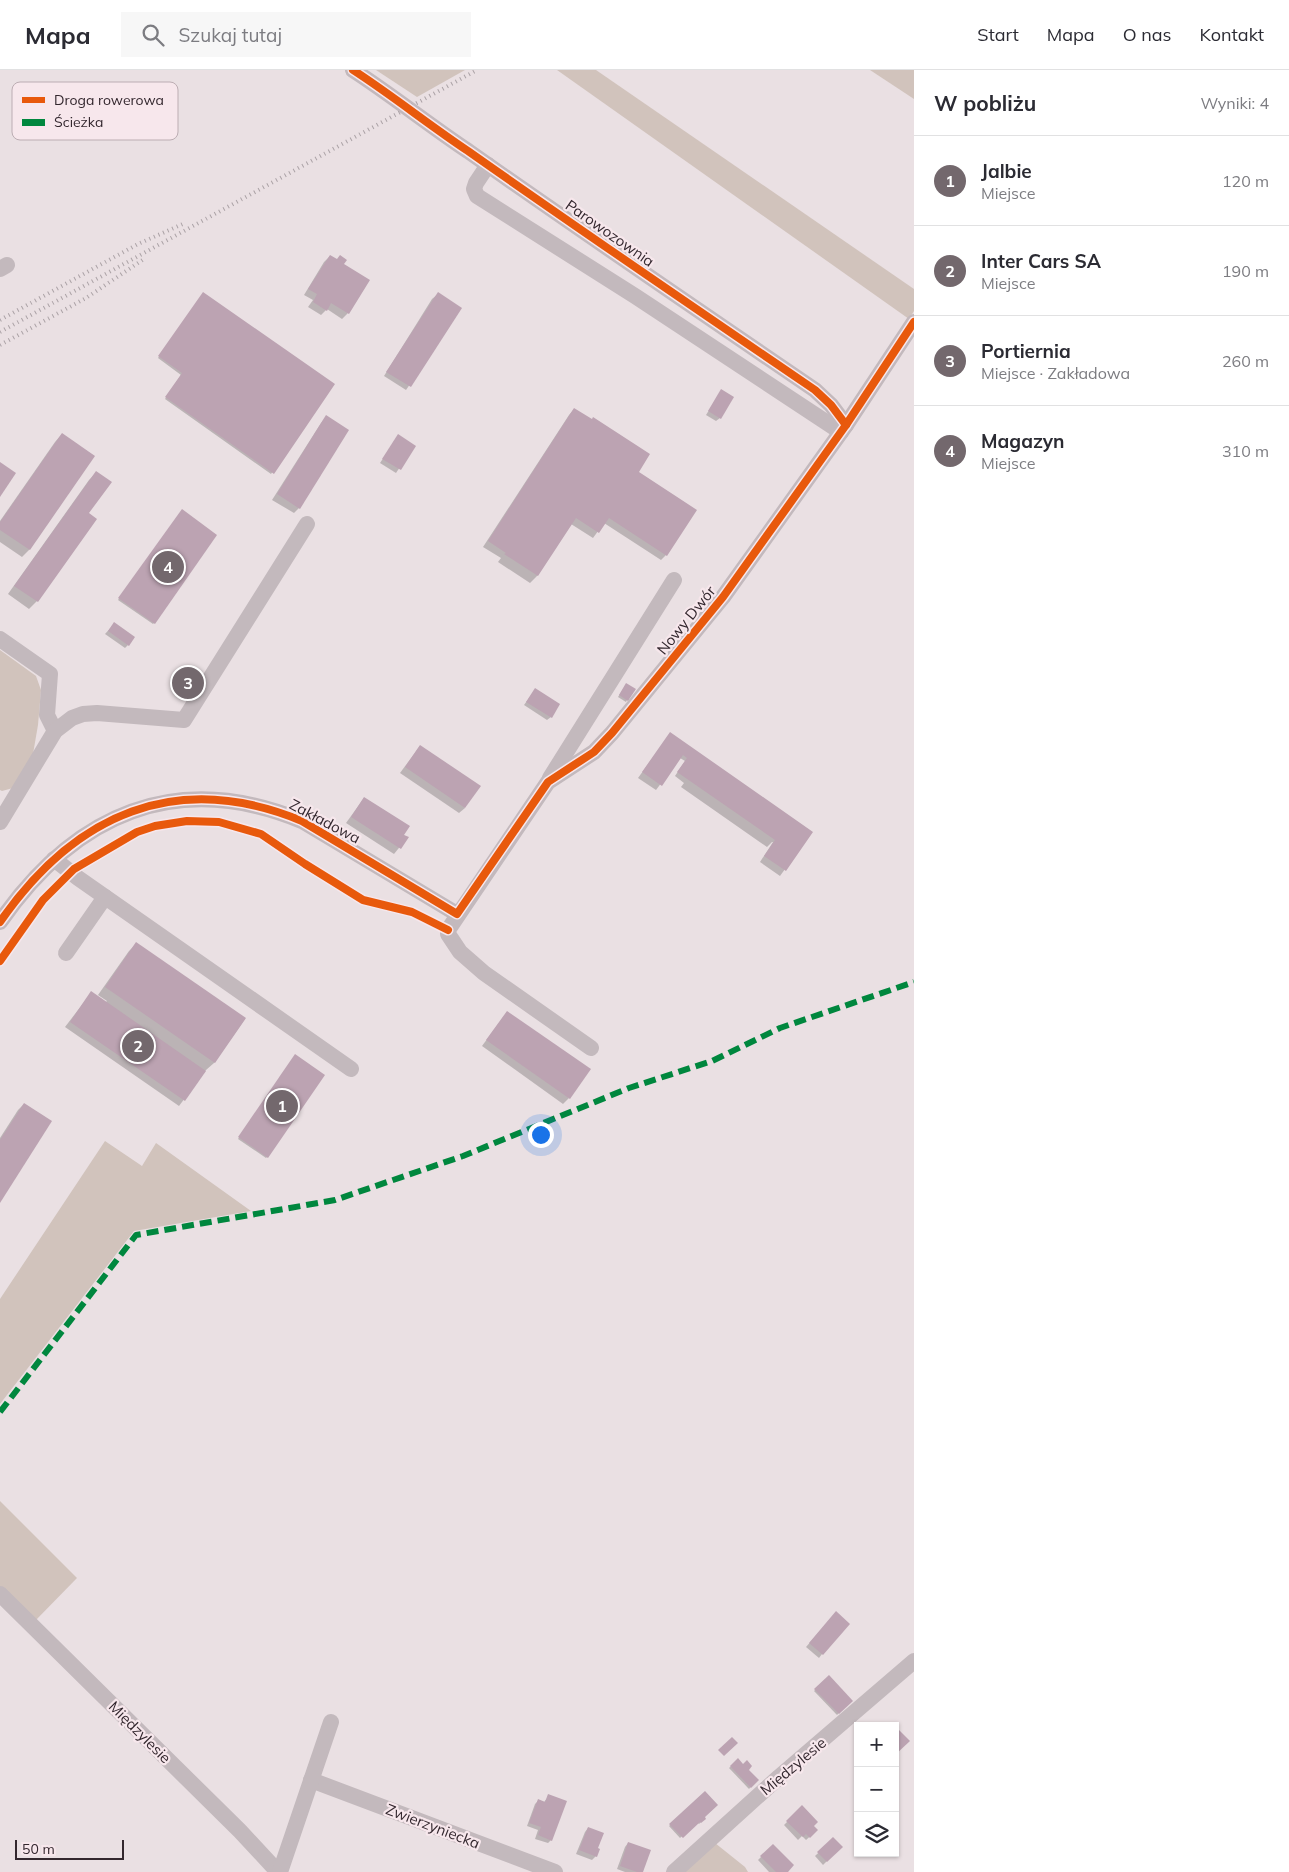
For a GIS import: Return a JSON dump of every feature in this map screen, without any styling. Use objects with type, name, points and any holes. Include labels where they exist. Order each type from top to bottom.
[{"type":"street","name":"Parowozownia","points":[[353,70],[815,390],[832,405],[843,428]]},
{"type":"street","points":[[488,165],[476,183],[474,189],[477,196],[843,428]]},
{"type":"street","name":"Nowy Dwór","points":[[591,1048],[484,974],[460,952],[448,934],[448,930],[548,782],[594,752],[612,733],[723,597],[843,428],[914,322]]},
{"type":"street","points":[[0,822],[5,803],[55,731],[72,718],[83,714],[97,713],[184,720],[307,524]]},
{"type":"street","points":[[548,782],[674,580]]},
{"type":"street","points":[[0,639],[50,674],[47,715],[55,731]]},
{"type":"street","name":"Zakładowa","points":[[2,917],[29,884],[54,859],[89,833],[108,822],[132,811],[157,804],[209,799],[236,802],[277,811],[314,827],[458,914]]},
{"type":"street","points":[[54,859],[105,897],[351,1069]]},
{"type":"street","points":[[66,953],[105,897]]},
{"type":"street","name":"Międzylesie","points":[[0,1594],[240,1831],[279,1872]]},
{"type":"street","name":"Międzylesie","points":[[674,1872],[779,1777],[914,1661]]},
{"type":"street","points":[[279,1872],[331,1722]]},
{"type":"street","name":"Zwierzyniecka","points":[[311,1780],[556,1872]]},
{"type":"shaded area","points":[[376,70],[465,70],[417,97]]},
{"type":"shaded area","points":[[557,70],[596,70],[914,289],[914,311],[909,319]]},
{"type":"shaded area","points":[[870,70],[914,70],[914,99]]},
{"type":"shaded area","points":[[0,650],[36,676],[41,690],[33,754],[13,788],[2,791],[0,790]]},
{"type":"shaded area","points":[[105,1141],[142,1166],[156,1143],[251,1211],[134,1231],[0,1404],[0,1299]]},
{"type":"shaded area","points":[[0,1501],[77,1578],[34,1622],[0,1589]]},
{"type":"shaded area","points":[[715,1843],[745,1867],[748,1872],[683,1872]]},
{"type":"building","points":[[330,255],[337,259],[340,255],[347,260],[344,264],[370,280],[349,314],[331,303],[327,311],[313,302],[317,294],[308,289]]},
{"type":"building","points":[[203,292],[335,384],[274,474],[165,397],[182,373],[158,356]]},
{"type":"building","points":[[438,292],[462,308],[411,387],[386,372]]},
{"type":"building","points":[[721,389],[734,397],[721,419],[708,411]]},
{"type":"building","points":[[574,408],[592,419],[593,417],[650,454],[639,472],[697,510],[667,556],[609,518],[599,533],[576,518],[538,576],[488,541]]},
{"type":"building","points":[[326,415],[349,430],[300,509],[277,494]]},
{"type":"building","points":[[62,433],[95,456],[30,550],[0,530],[0,522]]},
{"type":"building","points":[[398,434],[416,446],[401,470],[382,459]]},
{"type":"building","points":[[0,462],[16,473],[0,497]]},
{"type":"building","points":[[96,471],[112,482],[89,513],[97,519],[38,602],[14,586]]},
{"type":"building","points":[[182,509],[217,535],[155,624],[118,598]]},
{"type":"building","points":[[114,622],[135,637],[129,646],[108,631]]},
{"type":"building","points":[[187,676],[196,681],[190,691],[181,685]]},
{"type":"building","points":[[626,683],[636,689],[628,701],[619,695]]},
{"type":"building","points":[[535,688],[560,704],[552,718],[526,702]]},
{"type":"building","points":[[670,732],[813,832],[786,871],[764,856],[775,840],[677,772],[687,758],[683,755],[662,786],[642,772]]},
{"type":"building","points":[[420,745],[481,786],[465,808],[405,767]]},
{"type":"building","points":[[364,797],[410,826],[404,835],[409,837],[401,849],[351,817]]},
{"type":"building","points":[[136,942],[246,1018],[215,1063],[105,987]]},
{"type":"building","points":[[91,991],[206,1071],[185,1101],[70,1022]]},
{"type":"building","points":[[507,1011],[591,1069],[570,1099],[486,1040]]},
{"type":"building","points":[[295,1054],[325,1075],[268,1158],[238,1137]]},
{"type":"building","points":[[24,1103],[52,1121],[0,1203],[0,1140]]},
{"type":"building","points":[[836,1611],[850,1624],[823,1655],[809,1643]]},
{"type":"building","points":[[829,1675],[853,1701],[839,1714],[814,1689]]},
{"type":"building","points":[[899,1730],[910,1741],[899,1751]]},
{"type":"building","points":[[732,1737],[738,1743],[724,1756],[718,1750]]},
{"type":"building","points":[[738,1758],[743,1764],[747,1760],[752,1766],[749,1770],[759,1780],[751,1788],[730,1766]]},
{"type":"building","points":[[705,1791],[718,1805],[705,1817],[706,1819],[700,1822],[683,1838],[669,1824]]},
{"type":"building","points":[[548,1794],[567,1801],[552,1841],[538,1835],[541,1827],[529,1823],[538,1799],[545,1802]]},
{"type":"building","points":[[802,1805],[818,1822],[814,1826],[818,1830],[810,1838],[806,1834],[803,1837],[786,1821]]},
{"type":"building","points":[[588,1827],[604,1833],[598,1848],[600,1849],[597,1857],[579,1850]]},
{"type":"building","points":[[833,1837],[843,1847],[827,1862],[817,1852]]},
{"type":"building","points":[[628,1842],[651,1850],[643,1872],[637,1872],[620,1866]]},
{"type":"building","points":[[773,1844],[794,1865],[788,1872],[776,1872],[760,1856]]},
{"type":"railway","points":[[0,332],[477,70]]},
{"type":"railway","points":[[0,320],[138,244],[185,223]]},
{"type":"railway","points":[[0,345],[86,298],[144,259]]},
{"type":"marked path","points":[[0,1412],[136,1235],[335,1200],[463,1156],[629,1088],[712,1061],[780,1028],[914,982]]},
{"type":"cycle path","points":[[353,70],[815,390],[831,405],[846,425]]},
{"type":"cycle path","points":[[0,922],[29,885],[61,853],[95,829],[132,812],[171,802],[212,800],[256,806],[302,821],[457,914],[548,782],[594,752],[612,733],[723,597],[846,425],[914,322]]},
{"type":"cycle path","points":[[0,961],[43,900],[74,869],[137,832],[155,826],[187,821],[219,822],[261,834],[363,900],[412,912],[448,930]]},
{"type":"place","name":"Magazyn","points":[[168,567]]},
{"type":"place","name":"Portiernia","points":[[188,683]]},
{"type":"place","name":"Inter Cars SA","points":[[138,1046]]},
{"type":"place","name":"Jalbie","points":[[282,1106]]}]
